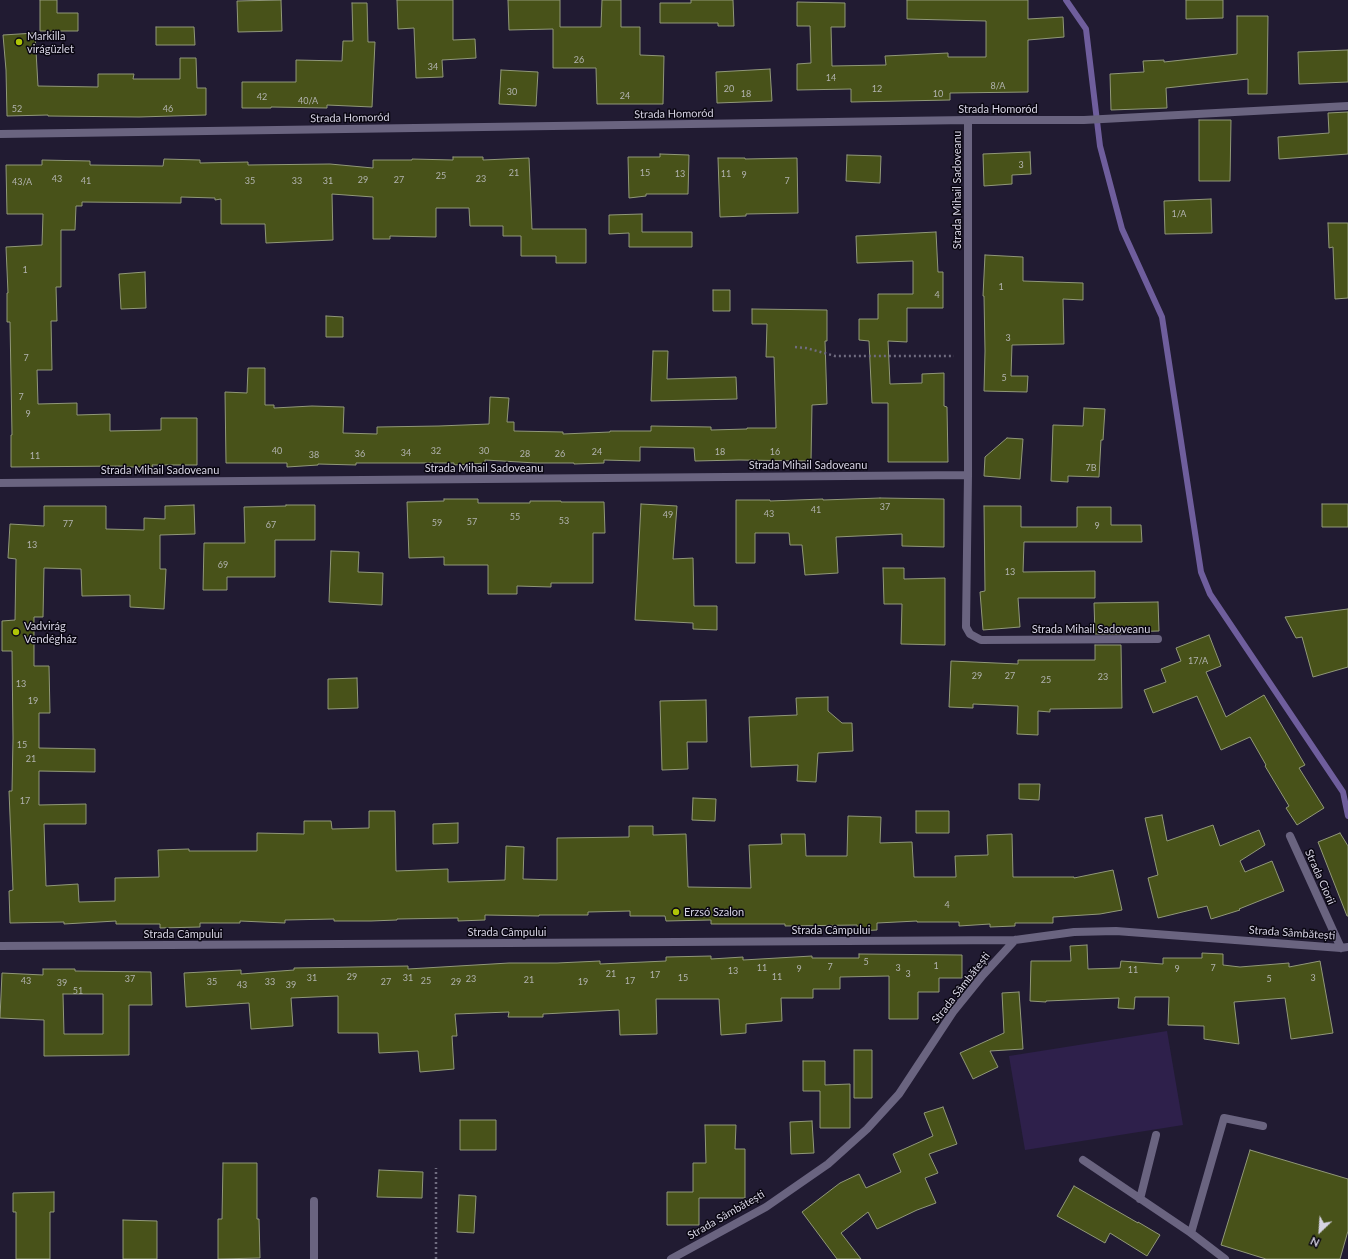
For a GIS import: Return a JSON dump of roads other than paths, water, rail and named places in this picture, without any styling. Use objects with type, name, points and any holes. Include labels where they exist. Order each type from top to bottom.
[{"type":"street","name":"Strada Homoród","points":[[0,134],[968,120],[1084,120],[1348,106]]},
{"type":"street","name":"Strada Mihail Sadoveanu","points":[[968,120],[968,475],[966,627],[970,634],[981,640],[1158,639]]},
{"type":"street","name":"Strada Mihail Sadoveanu","points":[[0,482],[968,475]]},
{"type":"street","name":"Strada Ciorii","points":[[1290,836],[1344,947]]},
{"type":"street","name":"Strada Sâmbătești","points":[[671,1259],[766,1207],[828,1164],[867,1129],[898,1094],[953,1012],[983,975],[1015,940],[1074,932],[1116,932],[1344,947]]},
{"type":"street","name":"Strada Câmpului","points":[[0,946],[1015,940]]},
{"type":"street","points":[[1191,1233],[1224,1118],[1263,1126]]},
{"type":"street","points":[[1140,1199],[1156,1134]]},
{"type":"street","points":[[1083,1160],[1191,1233],[1225,1259]]},
{"type":"street","points":[[314,1200],[314,1259]]},
{"type":"waterway","points":[[1066,0],[1086,29],[1100,146],[1122,229],[1162,317],[1201,572],[1210,594],[1343,792],[1348,816]]},
{"type":"place","name":"Markilla virágüzlet","points":[[19,42]]},
{"type":"place","name":"Vadvirág Vendégház","points":[[16,632]]},
{"type":"place","name":"Erzsó Szalon","points":[[676,912]]}]
